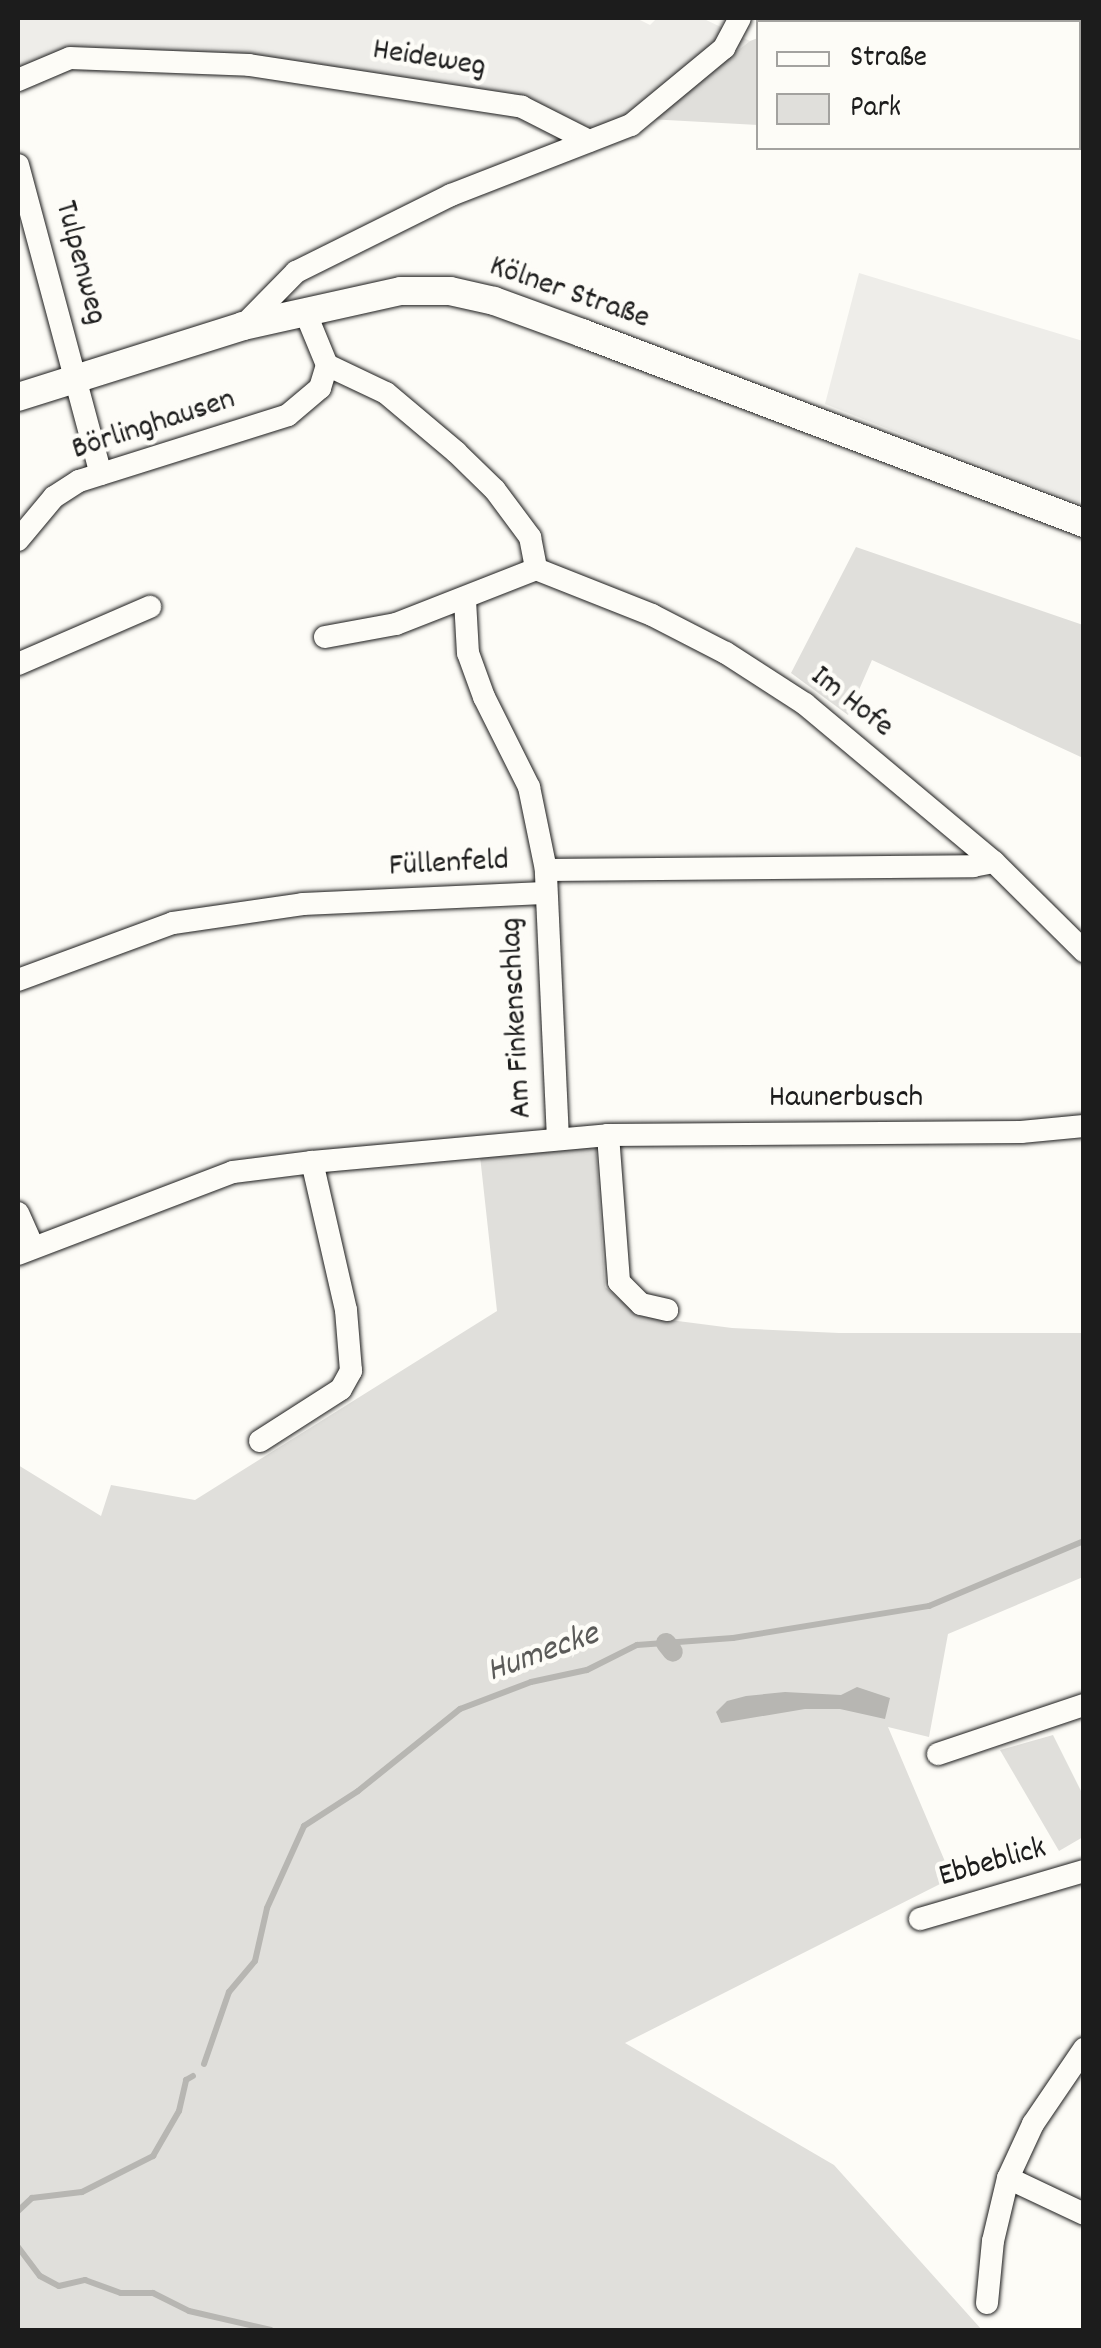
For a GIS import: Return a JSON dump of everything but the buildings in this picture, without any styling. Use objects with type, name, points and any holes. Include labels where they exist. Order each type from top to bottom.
[{"type":"main road","name":"Kölner Straße","points":[[18,397],[243,326],[401,291],[450,291],[494,301],[1084,523]]},
{"type":"street","points":[[243,326],[296,272],[451,195],[630,125],[724,48],[740,18]]},
{"type":"street","name":"Heideweg","points":[[18,80],[70,58],[249,65],[522,108],[589,141]]},
{"type":"street","name":"Tulpenweg","points":[[18,164],[101,474]]},
{"type":"street","points":[[306,314],[324,376],[386,393],[495,490],[530,537],[536,569],[396,624],[325,637]]},
{"type":"street","name":"Börlinghausen","points":[[18,540],[54,497],[101,474],[288,415],[324,376]]},
{"type":"street","name":"Im Hofe","points":[[536,569],[652,615],[726,653],[805,704],[994,862],[1084,951]]},
{"type":"street","name":"Am Finkenschlag","points":[[465,600],[468,653],[484,697],[529,787],[545,882],[558,1139]]},
{"type":"street","points":[[18,664],[150,608]]},
{"type":"street","name":"Füllenfeld","points":[[18,980],[173,923],[303,904],[545,882],[974,866],[994,862]]},
{"type":"street","name":"Haunerbusch","points":[[25,1249],[233,1172],[312,1162],[608,1135],[1021,1132],[1084,1126]]},
{"type":"street","points":[[608,1135],[619,1282],[641,1304],[667,1310]]},
{"type":"street","points":[[260,1441],[340,1389],[351,1371],[346,1310],[312,1162]]},
{"type":"street","points":[[18,1212],[25,1249]]},
{"type":"street","points":[[938,1754],[1084,1705]]},
{"type":"street","name":"Ebbeblick","points":[[920,1919],[1084,1871]]},
{"type":"street","points":[[986,2302],[993,2240],[1008,2178],[1033,2124],[1084,2050]]},
{"type":"street","points":[[1008,2178],[1084,2214]]},
{"type":"shaded area","points":[[18,18],[636,18],[650,25],[657,18],[702,18],[750,41],[648,119],[568,146],[499,113],[223,71],[121,67],[107,73],[72,71],[18,89]]},
{"type":"shaded area","points":[[859,273],[1083,341],[1080,504],[825,404]]},
{"type":"shaded area","points":[[857,1687],[890,1698],[885,1719],[840,1709],[805,1709],[721,1723],[716,1712],[727,1701],[746,1696],[785,1692],[841,1695]]},
{"type":"green space","points":[[806,18],[1063,18],[1063,20]]},
{"type":"green space","points":[[756,39],[756,125],[648,119]]},
{"type":"green space","points":[[856,547],[1083,625],[1083,758],[872,660],[848,715],[791,673]]},
{"type":"green space","points":[[596,1146],[605,1287],[639,1316],[732,1328],[839,1333],[1083,1333],[1083,1577],[948,1634],[929,1737],[888,1727],[952,1878],[625,2043],[834,2165],[982,2330],[18,2330],[18,1465],[101,1516],[111,1485],[195,1500],[497,1311],[480,1156]]},
{"type":"green space","points":[[1053,1735],[1084,1797],[1083,1837],[1059,1851],[1000,1750]]},
{"type":"waterway","name":"Humecke","points":[[204,2064],[229,1992],[255,1961],[267,1908],[304,1826],[358,1791],[460,1709],[531,1682],[587,1670],[637,1645],[733,1638],[929,1606],[1084,1541]]},
{"type":"waterway","points":[[666,1643],[673,1652]]},
{"type":"waterway","name":"Humecke","points":[[18,2211],[32,2198],[82,2192],[153,2156],[179,2111],[186,2080],[193,2076]]},
{"type":"waterway","points":[[18,2247],[40,2276],[59,2286],[85,2280],[121,2293],[153,2293],[189,2311],[271,2330]]}]
